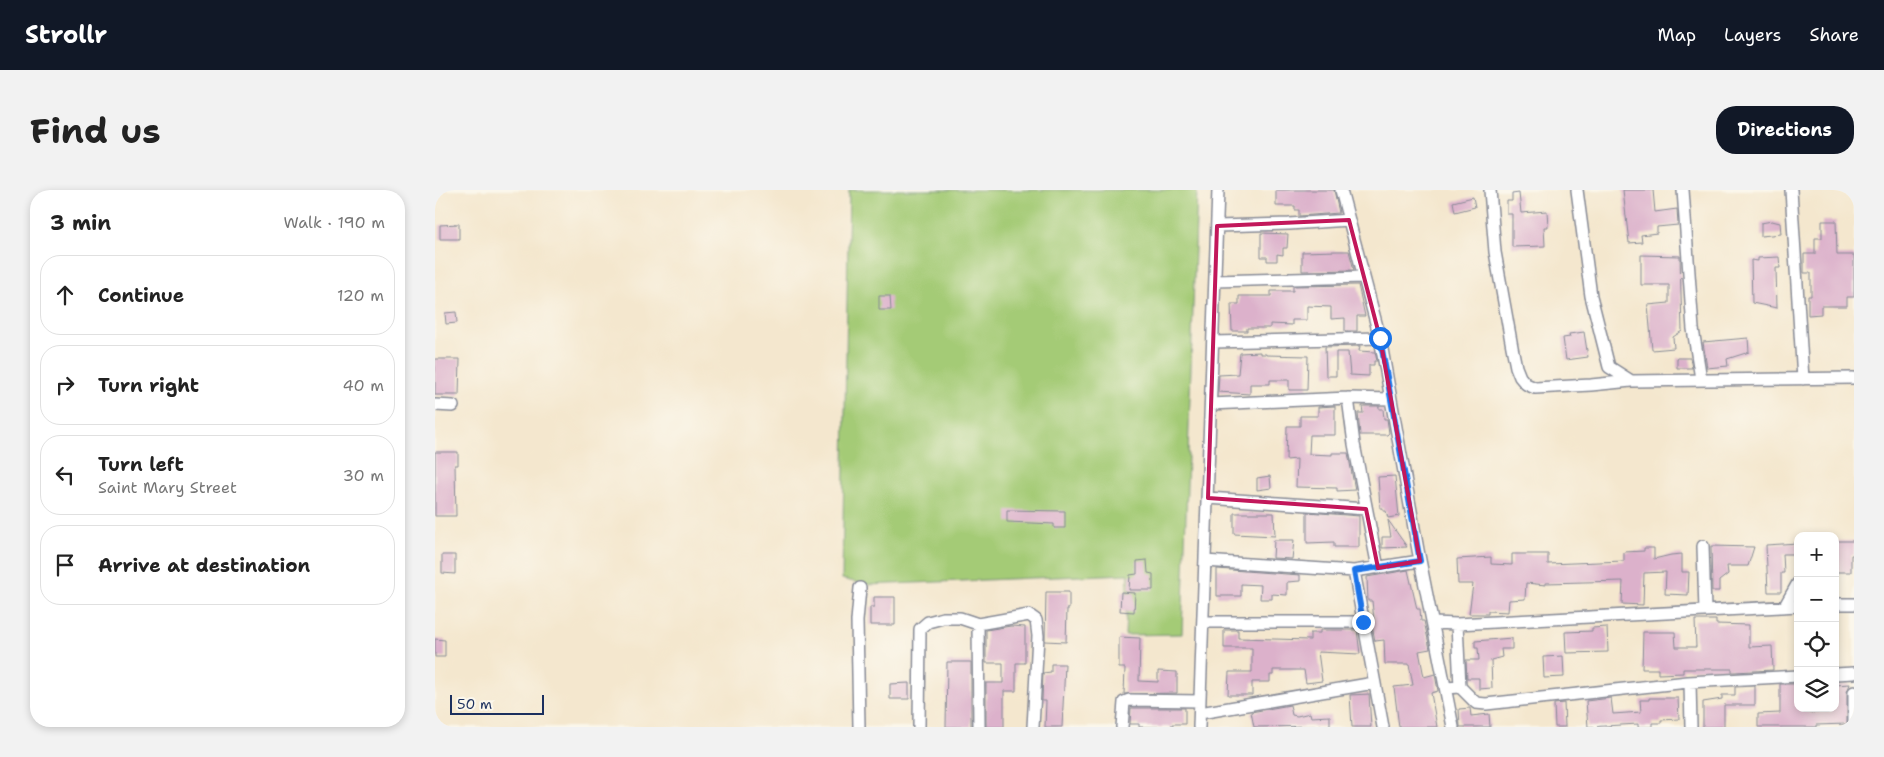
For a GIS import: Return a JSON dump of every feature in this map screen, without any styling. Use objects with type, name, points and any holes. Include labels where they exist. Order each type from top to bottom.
[{"type":"street","points":[[1199,727],[1219,190]]},
{"type":"street","points":[[1341,190],[1380,338],[1420,561],[1453,727]]},
{"type":"street","points":[[1490,190],[1495,252],[1512,347],[1516,367],[1520,377],[1526,384],[1535,388],[1631,381],[1854,378]]},
{"type":"street","points":[[1577,190],[1591,296],[1609,367],[1631,381]]},
{"type":"street","points":[[1683,190],[1693,328],[1701,379]]},
{"type":"street","points":[[1791,190],[1803,378]]},
{"type":"street","points":[[1217,226],[1349,220]]},
{"type":"street","points":[[1215,281],[1364,277]]},
{"type":"street","points":[[1213,342],[1380,338]]},
{"type":"street","points":[[1591,385],[1609,367]]},
{"type":"street","points":[[1211,404],[1348,398],[1391,399]]},
{"type":"street","points":[[1348,398],[1377,568]]},
{"type":"street","points":[[435,405],[453,406]]},
{"type":"street","points":[[1208,498],[1366,509]]},
{"type":"street","points":[[1703,546],[1705,611]]},
{"type":"street","points":[[1205,560],[1354,571],[1420,561]]},
{"type":"street","points":[[1354,571],[1383,727]]},
{"type":"street","points":[[859,727],[857,604],[860,588]]},
{"type":"street","points":[[1785,606],[1794,590]]},
{"type":"street","points":[[1839,604],[1854,604]]},
{"type":"street","points":[[1433,623],[1457,624],[1794,606]]},
{"type":"street","points":[[919,727],[920,629],[928,622],[943,618],[960,618],[978,624],[1029,615],[1036,620],[1038,636],[1033,727]]},
{"type":"street","points":[[1203,622],[1363,622]]},
{"type":"street","points":[[978,624],[979,727]]},
{"type":"street","points":[[1457,624],[1460,687],[1476,703],[1486,704],[1690,682],[1794,676]]},
{"type":"street","points":[[1839,674],[1854,673]]},
{"type":"street","points":[[1690,682],[1691,727]]},
{"type":"street","points":[[1200,714],[1374,683]]},
{"type":"street","points":[[1445,688],[1460,687]]},
{"type":"street","points":[[1854,692],[1854,727]]},
{"type":"street","points":[[1122,727],[1124,702],[1129,700],[1200,701]]},
{"type":"highlighted area","points":[[1349,220],[1380,338],[1420,561],[1378,568],[1366,509],[1208,498],[1217,226]]},
{"type":"green space","points":[[849,190],[1197,190],[1182,634],[1125,635],[1128,574],[867,585],[842,579]]},
{"type":"building","points":[[1276,190],[1334,190],[1339,213],[1299,216],[1299,210],[1295,210],[1295,206],[1276,206]]},
{"type":"building","points":[[1623,190],[1653,190],[1655,212],[1677,209],[1678,225],[1657,227],[1657,233],[1641,235],[1642,242],[1629,243]]},
{"type":"building","points":[[1519,193],[1521,213],[1547,211],[1548,227],[1544,227],[1545,246],[1512,247],[1512,214],[1507,214],[1507,201],[1512,201],[1512,194]]},
{"type":"building","points":[[1473,197],[1475,207],[1455,212],[1453,202]]},
{"type":"building","points":[[1772,221],[1780,223],[1781,234],[1761,236],[1761,223]]},
{"type":"building","points":[[1822,221],[1836,221],[1837,255],[1854,255],[1854,297],[1847,297],[1847,306],[1821,306],[1821,314],[1808,315],[1808,296],[1811,296],[1811,273],[1804,273],[1804,254],[1815,254],[1815,238],[1822,238]]},
{"type":"building","points":[[459,224],[459,239],[440,239],[440,225]]},
{"type":"building","points":[[1261,233],[1288,234],[1287,248],[1283,248],[1283,255],[1277,254],[1277,261],[1267,261],[1267,257],[1261,257]]},
{"type":"building","points":[[1349,251],[1354,270],[1302,271],[1302,252]]},
{"type":"building","points":[[1641,255],[1680,256],[1682,331],[1673,337],[1674,348],[1652,350],[1648,305],[1669,303],[1669,285],[1641,285]]},
{"type":"building","points":[[1779,257],[1780,268],[1776,268],[1777,308],[1752,303],[1751,260],[1758,261],[1758,258]]},
{"type":"building","points":[[1358,285],[1365,316],[1357,316],[1357,331],[1345,331],[1345,318],[1331,319],[1331,307],[1307,306],[1307,320],[1292,320],[1292,325],[1270,324],[1270,328],[1247,328],[1247,331],[1232,331],[1231,304],[1239,304],[1239,296],[1271,296],[1271,291],[1293,291],[1293,286]]},
{"type":"building","points":[[879,296],[890,296],[891,310],[879,310]]},
{"type":"building","points":[[456,312],[457,323],[446,324],[445,313]]},
{"type":"building","points":[[1584,332],[1588,357],[1566,360],[1563,338],[1570,337],[1569,334]]},
{"type":"building","points":[[1748,338],[1749,352],[1727,359],[1728,366],[1707,368],[1703,342]]},
{"type":"building","points":[[1360,346],[1359,351],[1375,352],[1377,361],[1374,361],[1374,365],[1369,365],[1369,376],[1350,375],[1348,352],[1336,352],[1336,376],[1326,376],[1325,347]]},
{"type":"building","points":[[1260,352],[1260,354],[1266,355],[1308,356],[1307,390],[1289,390],[1289,380],[1270,380],[1270,384],[1250,384],[1250,394],[1218,392],[1219,375],[1238,374],[1240,353]]},
{"type":"building","points":[[1677,358],[1690,358],[1692,368],[1677,368]]},
{"type":"building","points":[[435,359],[460,359],[459,395],[435,395]]},
{"type":"building","points":[[1335,406],[1335,435],[1310,435],[1309,454],[1332,455],[1332,453],[1348,453],[1355,490],[1337,491],[1337,488],[1296,487],[1297,459],[1286,460],[1287,426],[1300,426],[1300,416],[1318,416],[1318,407]]},
{"type":"building","points":[[1362,406],[1379,406],[1379,409],[1383,409],[1384,419],[1387,419],[1389,433],[1387,435],[1360,435],[1358,413],[1363,413]]},
{"type":"building","points":[[435,452],[458,452],[458,465],[455,465],[456,516],[435,516]]},
{"type":"building","points":[[1270,476],[1271,488],[1257,490],[1257,478]]},
{"type":"building","points":[[1395,476],[1399,516],[1388,518],[1386,511],[1380,508],[1378,477]]},
{"type":"building","points":[[1007,510],[1065,511],[1065,528],[1054,528],[1054,524],[1007,522]]},
{"type":"building","points":[[1307,512],[1359,516],[1359,547],[1334,547],[1334,542],[1307,543]]},
{"type":"building","points":[[1234,513],[1274,513],[1275,536],[1234,534]]},
{"type":"building","points":[[1388,520],[1407,547],[1382,548],[1382,537],[1391,537]]},
{"type":"building","points":[[1274,540],[1294,540],[1292,559],[1273,558]]},
{"type":"building","points":[[1839,541],[1854,541],[1854,555],[1851,555],[1851,572],[1839,572]]},
{"type":"building","points":[[1794,543],[1794,554],[1783,554],[1784,573],[1781,573],[1781,592],[1768,592],[1766,545]]},
{"type":"building","points":[[1711,546],[1754,547],[1748,566],[1727,566],[1728,574],[1719,581],[1719,591],[1712,591]]},
{"type":"building","points":[[1644,548],[1654,548],[1654,559],[1682,554],[1682,572],[1689,572],[1688,595],[1665,594],[1666,572],[1644,573],[1643,605],[1622,604],[1623,581],[1546,583],[1546,585],[1526,583],[1525,599],[1509,600],[1508,612],[1488,611],[1488,614],[1469,614],[1473,584],[1458,584],[1457,559],[1491,557],[1491,564],[1512,565],[1512,554],[1548,554],[1548,564],[1624,561],[1624,552],[1644,551]]},
{"type":"building","points":[[442,555],[455,555],[455,574],[442,573]]},
{"type":"building","points":[[1147,560],[1148,573],[1153,574],[1153,590],[1129,590],[1130,575],[1137,574],[1137,561]]},
{"type":"building","points":[[1217,569],[1300,575],[1300,581],[1287,582],[1287,595],[1272,594],[1272,599],[1260,599],[1261,585],[1241,584],[1241,596],[1217,596]]},
{"type":"building","points":[[1408,570],[1417,609],[1420,609],[1421,621],[1424,621],[1430,649],[1419,651],[1424,677],[1435,674],[1438,691],[1431,693],[1437,727],[1399,727],[1394,687],[1413,685],[1409,664],[1385,664],[1384,640],[1375,641],[1371,620],[1374,620],[1372,601],[1368,601],[1367,577]]},
{"type":"building","points":[[1046,592],[1069,592],[1066,642],[1045,641]]},
{"type":"building","points":[[1121,592],[1135,593],[1134,612],[1120,611]]},
{"type":"building","points":[[874,597],[895,597],[895,625],[870,625],[870,607],[874,607]]},
{"type":"building","points":[[1695,620],[1716,620],[1716,624],[1749,625],[1749,647],[1772,646],[1773,670],[1732,672],[1732,669],[1683,669],[1683,673],[1658,674],[1658,669],[1642,669],[1643,632],[1675,632],[1676,647],[1696,647]]},
{"type":"building","points":[[1011,626],[1025,627],[1025,663],[1016,663],[1016,691],[1004,691],[1004,727],[986,727],[986,683],[1003,683],[1003,663],[986,663],[986,630]]},
{"type":"building","points":[[1607,627],[1608,652],[1566,653],[1565,632],[1592,631],[1592,628]]},
{"type":"building","points":[[1224,630],[1238,630],[1238,638],[1310,640],[1310,633],[1320,633],[1320,630],[1357,630],[1360,654],[1318,652],[1322,681],[1306,683],[1304,670],[1273,670],[1273,675],[1270,675],[1270,682],[1252,682],[1252,695],[1228,695],[1229,672],[1252,672],[1252,648],[1224,648]]},
{"type":"building","points":[[1119,637],[1140,638],[1139,681],[1158,682],[1158,671],[1177,672],[1177,693],[1124,694],[1125,668],[1119,668]]},
{"type":"building","points":[[1512,638],[1512,649],[1501,649],[1502,657],[1491,660],[1492,688],[1479,689],[1479,678],[1467,678],[1466,660],[1479,660],[1475,641]]},
{"type":"building","points":[[435,639],[445,640],[445,657],[435,657]]},
{"type":"building","points":[[1563,656],[1564,677],[1544,678],[1543,657]]},
{"type":"building","points":[[947,662],[971,662],[971,727],[946,727]]},
{"type":"building","points":[[1051,664],[1065,664],[1062,727],[1045,727],[1046,701],[1042,701],[1043,673],[1051,672]]},
{"type":"building","points":[[909,683],[909,699],[890,699],[890,684]]},
{"type":"building","points":[[1780,684],[1794,684],[1794,712],[1809,713],[1839,712],[1839,685],[1850,684],[1847,692],[1847,724],[1816,725],[1816,727],[1758,727],[1758,714],[1780,713]]},
{"type":"building","points":[[1755,686],[1755,705],[1724,705],[1724,727],[1703,727],[1703,702],[1722,699],[1722,695],[1735,695],[1735,687]]},
{"type":"building","points":[[1369,694],[1371,727],[1352,727],[1350,695]]},
{"type":"building","points":[[1611,698],[1613,714],[1641,712],[1640,700],[1649,700],[1649,698],[1678,698],[1679,719],[1661,720],[1661,723],[1652,723],[1652,727],[1638,727],[1638,724],[1588,727],[1586,701]]},
{"type":"building","points":[[1564,703],[1565,727],[1555,727],[1554,704]]},
{"type":"building","points":[[1290,705],[1292,715],[1297,716],[1310,713],[1311,717],[1330,716],[1330,726],[1254,727],[1251,712]]},
{"type":"building","points":[[1131,708],[1185,708],[1185,724],[1172,724],[1172,727],[1139,727],[1139,724],[1130,724]]},
{"type":"building","points":[[1470,708],[1471,716],[1489,714],[1490,727],[1460,727],[1459,709]]},
{"type":"route","points":[[1363,622],[1354,571],[1420,561],[1380,338]]}]
